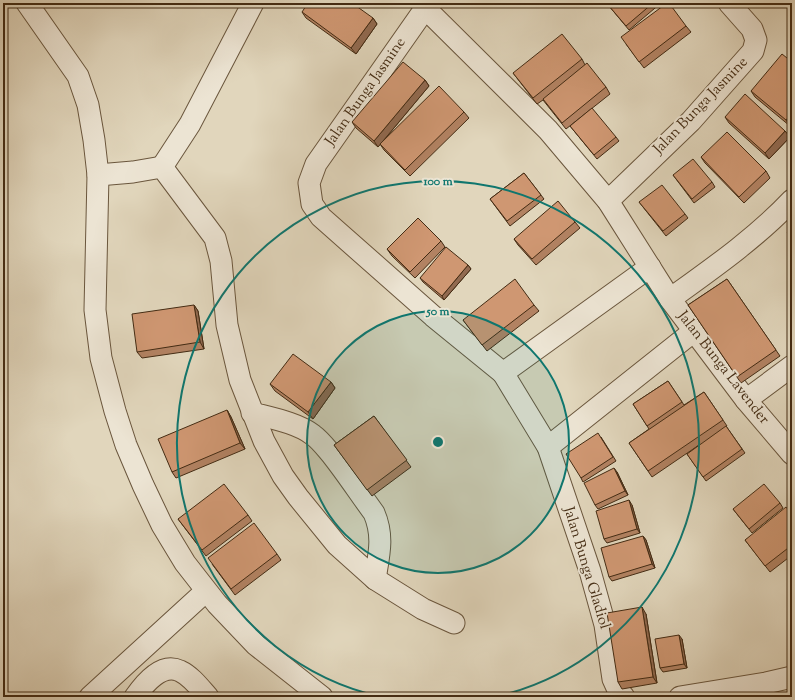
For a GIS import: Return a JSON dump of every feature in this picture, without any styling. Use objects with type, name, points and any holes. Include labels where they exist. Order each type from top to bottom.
[{"type":"street","points":[[27,3],[78,76],[88,105],[98,175],[95,310],[101,358],[126,444],[143,485],[162,525],[184,563],[206,591],[256,645],[322,697]]},
{"type":"street","points":[[98,175],[133,172],[162,167],[190,124],[253,3]]},
{"type":"street","name":"Jalan Bunga Jasmine","points":[[608,201],[691,121],[753,51],[756,40],[752,29],[729,3]]},
{"type":"street","name":"Jalan Bunga Jasmine","points":[[309,183],[316,164],[427,5]]},
{"type":"street","name":"Jalan Bunga Lavender","points":[[427,5],[548,130],[608,201],[670,299],[746,400],[792,454]]},
{"type":"street","points":[[162,167],[215,238],[221,261],[227,326],[240,380],[264,441],[283,476],[337,545],[375,579],[423,609],[454,623]]},
{"type":"street","name":"Jalan Bunga Gladiol","points":[[309,183],[312,204],[321,217],[433,316],[503,373],[548,447],[592,578],[605,625],[613,679],[621,694]]},
{"type":"street","points":[[670,299],[728,257],[763,228],[792,200]]},
{"type":"street","points":[[503,373],[650,267]]},
{"type":"street","points":[[548,447],[694,331]]},
{"type":"street","points":[[746,400],[792,366]]},
{"type":"street","points":[[252,413],[302,428],[313,434],[338,463],[374,513],[378,522],[380,544],[375,579]]},
{"type":"street","points":[[90,697],[206,591]]},
{"type":"street","points":[[135,697],[151,679],[162,672],[174,669],[181,671],[188,676],[208,697]]},
{"type":"street","points":[[680,697],[766,683],[792,677]]},
{"type":"building","points":[[308,3],[352,3],[373,18],[351,48],[302,12]]},
{"type":"building","points":[[613,3],[653,3],[626,26],[609,6]]},
{"type":"building","points":[[669,3],[686,26],[639,62],[621,37]]},
{"type":"building","points":[[562,34],[582,59],[533,98],[513,73]]},
{"type":"building","points":[[782,54],[792,62],[792,113],[786,120],[751,91]]},
{"type":"building","points":[[403,62],[425,80],[374,141],[352,122]]},
{"type":"building","points":[[587,63],[606,87],[562,123],[543,99]]},
{"type":"building","points":[[439,86],[464,112],[405,170],[380,144]]},
{"type":"building","points":[[745,94],[785,131],[765,153],[725,117]]},
{"type":"building","points":[[592,108],[616,137],[594,155],[570,126]]},
{"type":"building","points":[[727,132],[766,171],[739,197],[701,157]]},
{"type":"building","points":[[693,159],[712,182],[692,199],[673,175]]},
{"type":"building","points":[[524,173],[541,195],[507,221],[490,199]]},
{"type":"building","points":[[662,185],[685,214],[663,231],[639,202]]},
{"type":"building","points":[[558,201],[575,222],[532,259],[514,239]]},
{"type":"building","points":[[418,218],[441,241],[410,272],[387,249]]},
{"type":"building","points":[[792,228],[792,238],[787,232]]},
{"type":"building","points":[[446,247],[468,265],[442,296],[420,278]]},
{"type":"building","points":[[515,279],[534,305],[482,345],[463,320]]},
{"type":"building","points":[[727,279],[776,350],[737,377],[688,305]]},
{"type":"building","points":[[194,305],[200,342],[137,352],[132,314]]},
{"type":"building","points":[[293,354],[331,382],[308,412],[270,384]]},
{"type":"building","points":[[668,381],[682,402],[647,426],[633,404]]},
{"type":"building","points":[[704,392],[723,420],[648,471],[629,443]]},
{"type":"building","points":[[227,410],[240,443],[172,472],[158,439]]},
{"type":"building","points":[[374,416],[407,460],[367,490],[334,445]]},
{"type":"building","points":[[726,426],[742,449],[703,477],[687,454]]},
{"type":"building","points":[[598,433],[613,457],[581,478],[566,454]]},
{"type":"building","points":[[614,468],[625,491],[595,505],[584,483]]},
{"type":"building","points":[[224,484],[248,515],[202,550],[178,519]]},
{"type":"building","points":[[764,484],[780,503],[749,529],[733,509]]},
{"type":"building","points":[[629,500],[637,529],[604,539],[596,511]]},
{"type":"building","points":[[786,507],[792,515],[792,545],[765,566],[745,540]]},
{"type":"building","points":[[254,523],[277,554],[231,589],[208,558]]},
{"type":"building","points":[[643,536],[652,564],[609,577],[601,548]]},
{"type":"building","points":[[642,607],[653,677],[618,682],[607,613]]},
{"type":"building","points":[[679,635],[684,664],[660,668],[655,639]]}]
